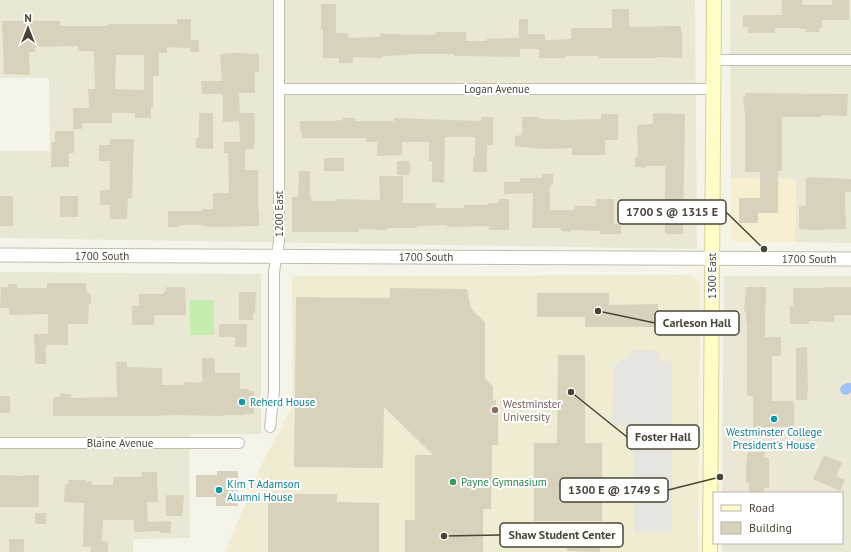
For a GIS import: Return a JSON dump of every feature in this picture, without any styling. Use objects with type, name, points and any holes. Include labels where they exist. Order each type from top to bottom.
[{"type":"main road","name":"1300 East","points":[[710,552],[714,0]]},
{"type":"street","name":"1200 East","points":[[270,427],[274,391],[274,272],[279,242],[279,0]]},
{"type":"street","points":[[714,60],[851,60]]},
{"type":"street","name":"Logan Avenue","points":[[280,89],[714,89]]},
{"type":"street","name":"1700 South","points":[[0,255],[851,259]]},
{"type":"street","name":"Blaine Avenue","points":[[0,443],[239,443]]},
{"type":"shaded area","points":[[0,0],[695,0],[697,249],[0,238],[0,151],[50,151],[49,78],[0,78]]},
{"type":"shaded area","points":[[730,0],[851,0],[851,243],[795,242],[796,179],[731,178]]},
{"type":"shaded area","points":[[731,178],[796,179],[795,242],[731,241]]},
{"type":"shaded area","points":[[0,272],[261,274],[261,434],[189,434],[190,538],[133,539],[133,552],[0,552]]},
{"type":"shaded area","name":"Westminster University","points":[[686,275],[694,277],[699,282],[700,286],[698,552],[225,552],[262,464],[293,405],[292,276]]},
{"type":"shaded area","points":[[724,276],[851,276],[851,552],[722,552],[722,544],[843,544],[843,492],[722,492]]},
{"type":"shaded area","points":[[635,350],[656,351],[660,354],[660,361],[672,361],[672,532],[634,533],[634,426],[612,425],[614,366]]},
{"type":"green space","points":[[190,300],[214,300],[214,335],[190,335]]},
{"type":"water","points":[[847,383],[851,383],[851,392],[847,395],[842,394],[840,390],[841,387]]},
{"type":"building","points":[[782,0],[802,0],[802,5],[832,5],[832,0],[849,0],[849,20],[822,20],[822,28],[819,28],[819,32],[806,32],[806,29],[800,28],[775,28],[775,33],[748,33],[748,27],[743,27],[743,15],[782,15]]},
{"type":"building","points":[[321,4],[336,4],[336,33],[348,33],[348,38],[380,37],[380,34],[436,35],[435,32],[466,32],[466,41],[519,38],[519,19],[528,19],[528,34],[545,34],[545,40],[571,39],[571,28],[612,28],[612,9],[629,9],[629,27],[681,26],[682,58],[599,58],[599,56],[565,56],[565,58],[539,58],[539,49],[520,49],[520,57],[454,56],[454,54],[409,54],[383,56],[383,58],[353,57],[353,63],[339,63],[339,58],[323,58]]},
{"type":"building","points":[[177,19],[191,19],[191,40],[199,40],[199,52],[190,52],[190,48],[167,47],[167,53],[159,53],[159,76],[153,76],[153,107],[151,107],[151,118],[135,118],[135,113],[112,113],[112,123],[82,123],[82,129],[73,129],[73,108],[89,108],[88,89],[95,89],[94,51],[78,51],[78,46],[37,47],[35,48],[35,52],[29,52],[30,75],[4,74],[2,21],[60,21],[60,26],[177,24]],"holes":[[[116,55],[144,55],[144,90],[115,89]]]},
{"type":"building","points":[[220,54],[259,54],[259,72],[255,72],[255,93],[239,93],[240,113],[254,113],[255,118],[255,145],[254,149],[245,149],[245,170],[258,170],[259,226],[214,227],[202,225],[179,225],[179,227],[168,227],[168,211],[202,211],[202,209],[213,209],[213,193],[229,193],[228,153],[224,153],[224,142],[240,142],[239,121],[223,122],[223,94],[202,94],[201,81],[222,81]]},
{"type":"building","points":[[745,93],[848,94],[847,116],[821,115],[821,117],[782,117],[782,171],[778,171],[778,213],[758,213],[758,223],[739,223],[739,198],[760,198],[760,172],[745,172],[745,115],[743,97],[745,97]]},
{"type":"building","points":[[199,113],[213,113],[213,149],[196,148],[196,138],[199,138]]},
{"type":"building","points":[[653,113],[685,114],[683,234],[665,234],[665,166],[646,166],[646,168],[635,167],[635,157],[638,157],[637,125],[653,124]]},
{"type":"building","points":[[601,114],[618,114],[618,140],[605,140],[605,155],[572,155],[572,148],[544,149],[515,146],[515,136],[522,135],[522,117],[539,117],[539,119],[559,120],[601,119]]},
{"type":"building","points":[[481,117],[493,117],[493,145],[487,145],[487,172],[473,172],[475,137],[445,137],[444,183],[432,182],[432,161],[429,161],[429,142],[402,142],[402,155],[377,156],[377,142],[366,142],[366,138],[302,138],[302,131],[300,131],[300,121],[331,121],[343,120],[343,118],[355,118],[355,121],[394,121],[394,118],[481,121]]},
{"type":"building","points":[[55,131],[74,131],[74,153],[69,153],[69,167],[51,167],[52,142],[55,142]]},
{"type":"building","points":[[110,139],[134,139],[132,198],[128,198],[127,219],[110,219],[110,205],[100,205],[100,190],[110,190],[110,161],[99,161],[99,145],[110,145]]},
{"type":"building","points":[[324,158],[344,158],[344,171],[324,171]]},
{"type":"building","points":[[397,161],[410,161],[410,175],[397,175]]},
{"type":"building","points":[[299,171],[310,171],[311,201],[336,201],[336,199],[380,200],[379,176],[403,176],[403,203],[436,203],[436,208],[464,208],[464,205],[490,205],[487,203],[499,203],[499,199],[509,199],[509,230],[489,230],[489,226],[447,227],[447,225],[417,226],[417,228],[387,228],[387,230],[359,229],[359,232],[292,232],[292,197],[298,197]]},
{"type":"building","points":[[542,174],[553,174],[553,185],[550,185],[550,210],[575,210],[575,206],[596,206],[596,199],[614,199],[614,224],[621,224],[621,234],[600,234],[600,231],[561,231],[561,228],[532,228],[533,193],[504,194],[504,182],[520,182],[520,178],[542,178]]},
{"type":"building","points":[[806,177],[851,179],[851,192],[845,192],[846,229],[799,229],[799,206],[806,206]]},
{"type":"building","points":[[0,196],[13,196],[13,226],[0,226]]},
{"type":"building","points":[[60,196],[78,196],[78,217],[60,217]]},
{"type":"building","points":[[47,283],[86,283],[87,293],[91,293],[91,304],[89,304],[88,324],[68,324],[68,345],[46,345],[46,364],[35,364],[34,334],[48,334],[48,314],[9,315],[9,308],[0,308],[1,287],[8,287],[8,284],[17,284],[17,288],[47,288]]},
{"type":"building","points":[[166,287],[185,287],[186,315],[154,315],[154,325],[132,325],[132,306],[139,306],[139,294],[164,294]]},
{"type":"building","points":[[746,287],[766,287],[765,337],[781,337],[781,356],[772,356],[772,401],[794,401],[794,427],[753,427],[753,396],[747,396],[747,322],[746,312],[744,312]]},
{"type":"building","points":[[851,287],[851,315],[834,315],[834,322],[809,321],[809,324],[790,324],[790,306],[793,306],[793,288]]},
{"type":"building","points":[[390,288],[467,289],[470,305],[473,311],[485,322],[485,378],[493,387],[493,400],[496,400],[496,411],[498,411],[498,445],[492,445],[491,509],[483,509],[483,552],[405,552],[405,520],[415,520],[415,455],[433,455],[384,407],[383,468],[294,467],[296,297],[390,298]]},
{"type":"building","points":[[239,292],[256,292],[255,313],[253,313],[253,320],[239,320]]},
{"type":"building","points":[[537,293],[609,293],[609,305],[658,304],[658,327],[585,327],[585,317],[537,317]]},
{"type":"building","points":[[219,324],[247,324],[247,347],[235,347],[235,337],[219,337]]},
{"type":"building","points":[[807,347],[807,400],[796,400],[796,348]]},
{"type":"building","points":[[558,355],[585,355],[585,443],[602,443],[602,521],[534,521],[534,443],[557,443]]},
{"type":"building","points":[[202,358],[215,358],[215,373],[240,373],[240,389],[249,389],[249,391],[254,391],[254,414],[224,416],[53,416],[53,397],[60,397],[60,394],[71,394],[71,398],[117,397],[116,362],[127,362],[127,367],[162,368],[162,385],[184,385],[184,382],[202,383]]},
{"type":"building","points":[[0,396],[10,396],[10,413],[0,413]]},
{"type":"building","points":[[748,452],[764,452],[764,458],[769,458],[769,488],[764,488],[764,492],[749,492],[749,483],[746,483],[746,462]]},
{"type":"building","points":[[824,455],[842,463],[836,476],[845,480],[840,491],[813,479]]},
{"type":"building","name":"Kim T Adamson Alumni House","points":[[217,471],[238,471],[238,506],[216,506],[216,497],[196,497],[196,475],[217,475]]},
{"type":"building","points":[[142,472],[157,472],[158,502],[147,502],[148,522],[171,521],[171,533],[160,533],[160,531],[134,532],[134,520],[103,520],[102,541],[108,542],[108,552],[91,552],[91,547],[83,547],[84,503],[64,502],[65,484],[68,484],[68,480],[86,480],[86,482],[92,482],[92,485],[113,485],[113,477],[142,477]]},
{"type":"building","points":[[0,475],[39,475],[39,507],[0,507]]},
{"type":"building","points":[[282,494],[337,494],[337,502],[379,503],[379,552],[268,552],[268,500],[282,500]]},
{"type":"building","points":[[166,495],[184,495],[182,516],[166,516]]},
{"type":"building","points":[[35,513],[46,513],[46,524],[35,524]]},
{"type":"building","points":[[9,539],[24,539],[24,552],[9,552]]},
{"type":"building","points":[[567,539],[600,540],[600,552],[567,551]]},
{"type":"place","name":"1700 S @ 1315 E","points":[[764,249]]},
{"type":"place","name":"Carleson Hall","points":[[598,311]]},
{"type":"place","name":"Foster Hall","points":[[571,392]]},
{"type":"place","name":"Reherd House","points":[[242,402]]},
{"type":"place","name":"Westminster University","points":[[495,410]]},
{"type":"place","name":"Westminster College President's House","points":[[774,419]]},
{"type":"place","name":"1300 E @ 1749 S","points":[[720,477]]},
{"type":"place","name":"Payne Gymnasium","points":[[453,482]]},
{"type":"place","name":"Kim T Adamson Alumni House","points":[[219,490]]},
{"type":"place","name":"Shaw Student Center","points":[[444,536]]}]
